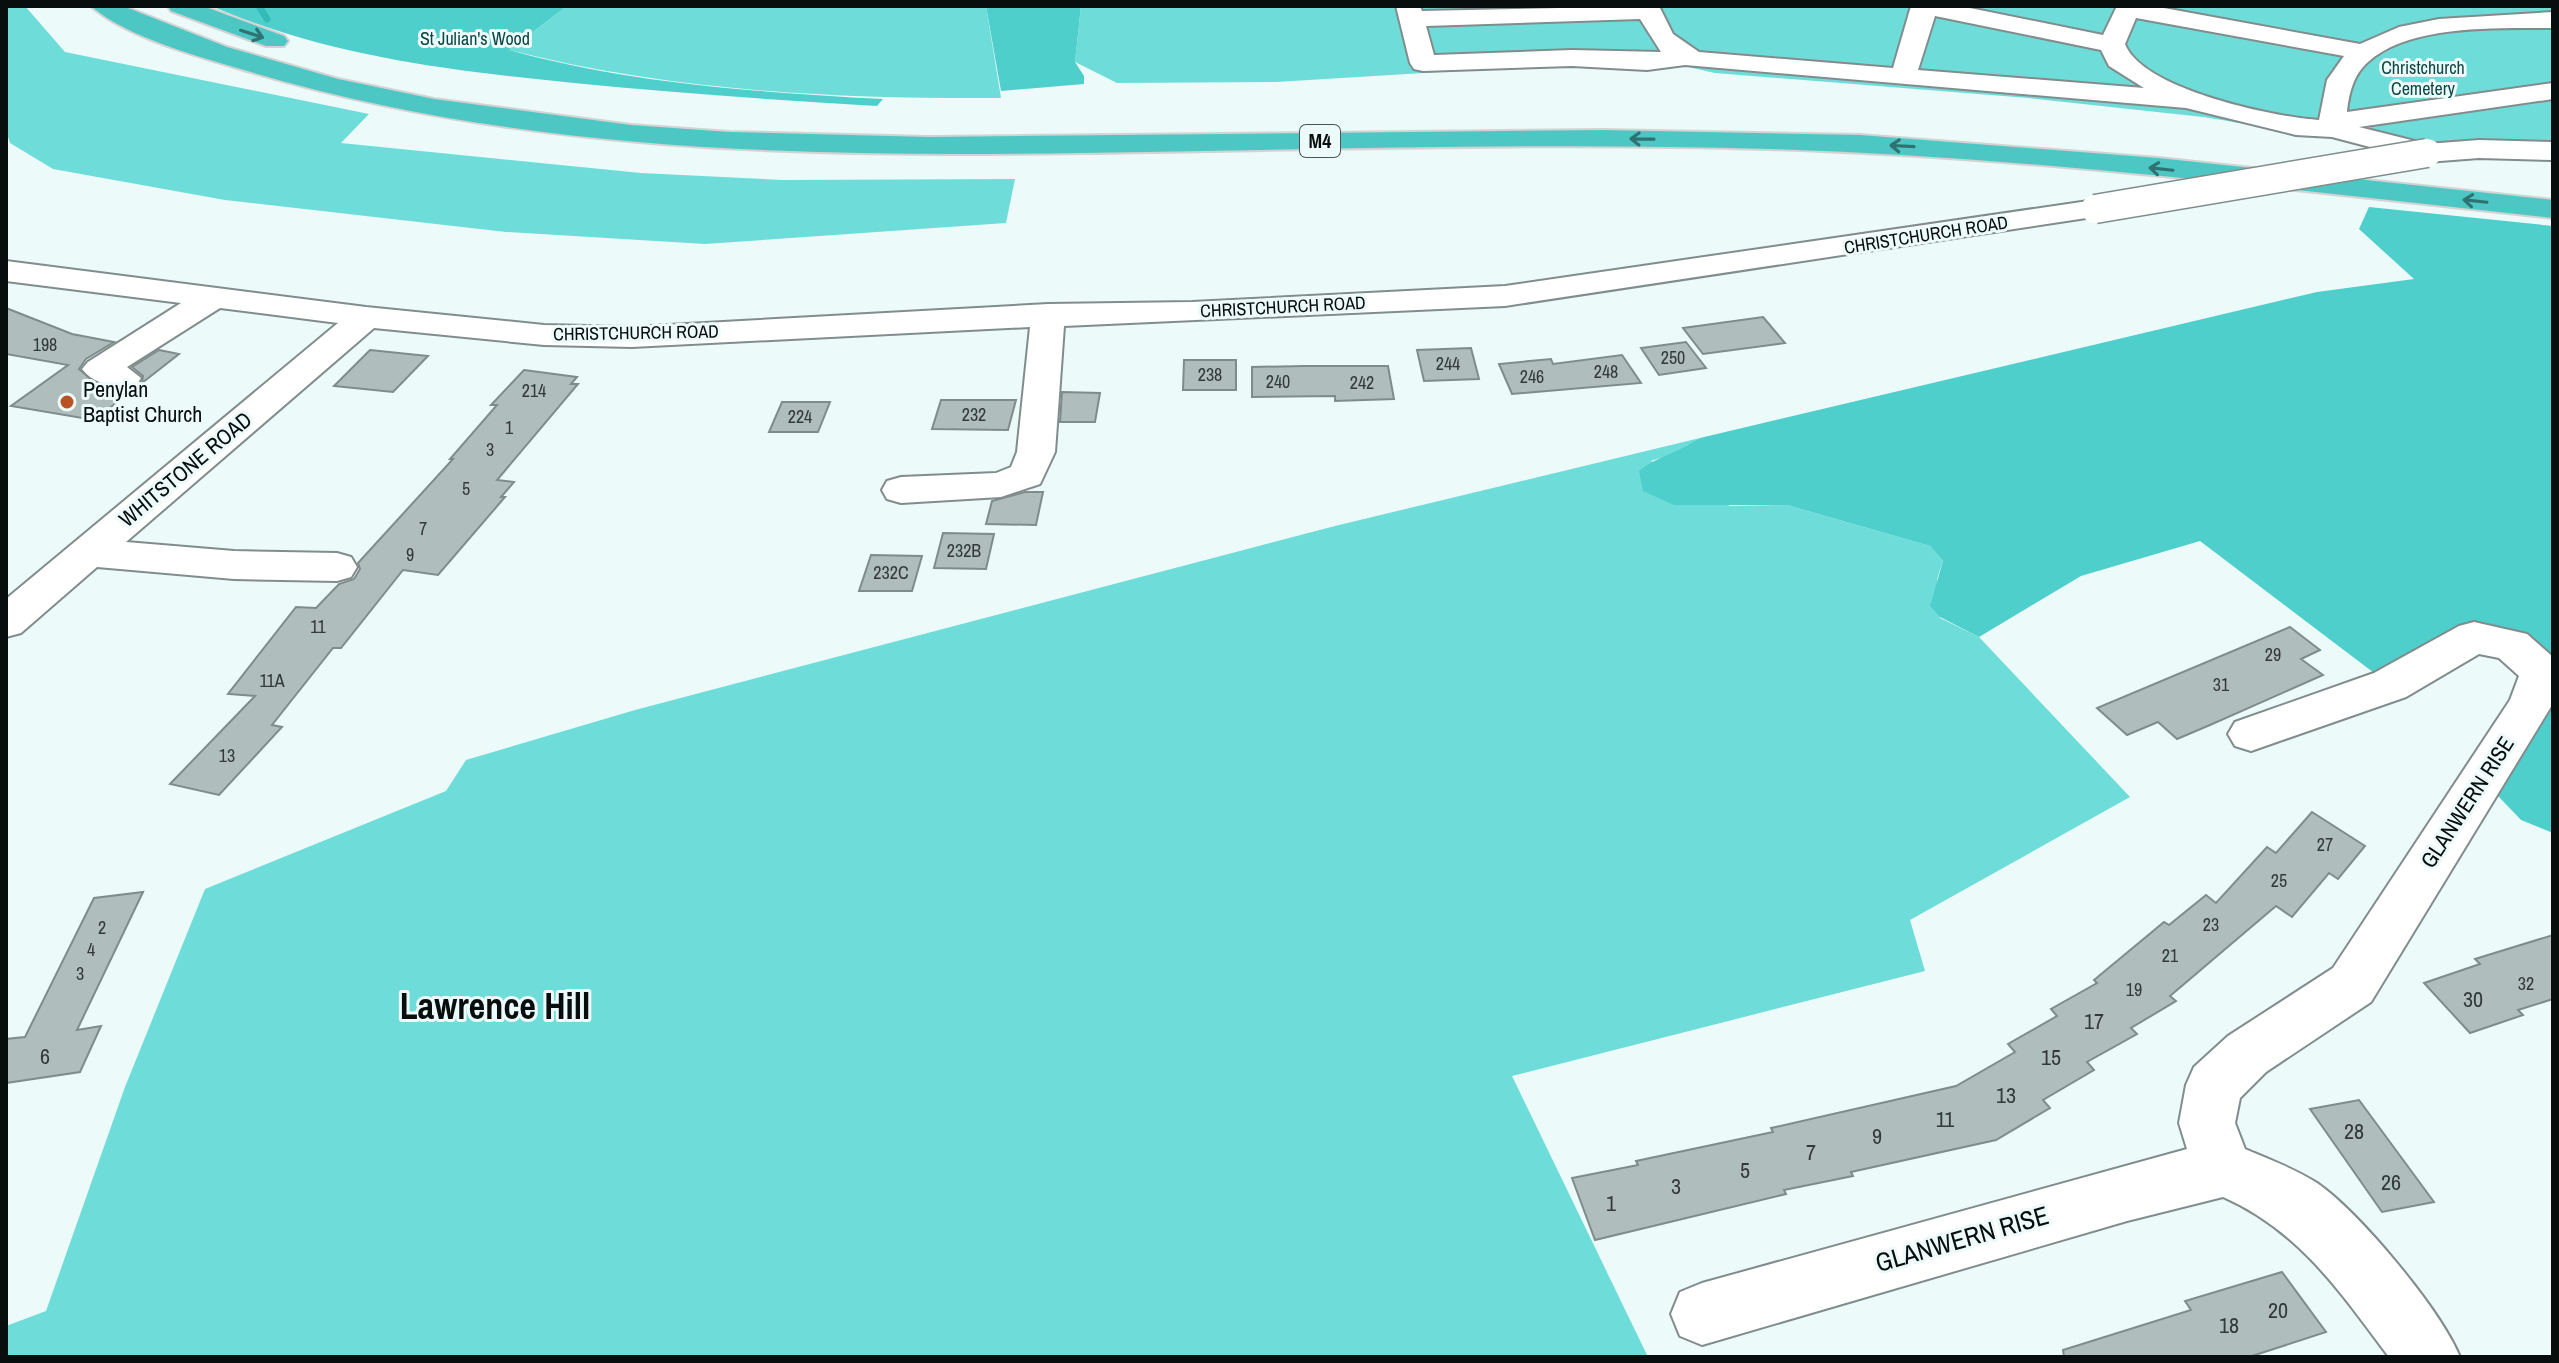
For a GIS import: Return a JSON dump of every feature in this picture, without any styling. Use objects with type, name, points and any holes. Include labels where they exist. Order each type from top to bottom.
[{"type":"highway","name":"M4","points":[[103,6],[191,45],[361,93],[474,115],[647,135],[895,145],[1526,138],[1766,140],[2066,159],[2553,209]]},
{"type":"highway","points":[[180,6],[314,53]]},
{"type":"highway","name":"M4","points":[[373,67],[439,81],[635,108],[753,117],[1058,122],[1655,112],[1792,115],[1952,124],[2553,182]]},
{"type":"street","points":[[1903,77],[1924,6],[2112,44]]},
{"type":"street","points":[[2519,6],[2553,13]]},
{"type":"street","points":[[2189,100],[2132,72],[2118,60],[2112,44],[2128,7],[2364,52]]},
{"type":"street","points":[[1688,57],[1660,40],[1648,9],[1410,13],[1423,63],[1572,58],[1647,62],[1688,57],[2189,100],[2296,127],[2332,126],[2553,91]]},
{"type":"street","points":[[1544,10],[1572,58]]},
{"type":"street","points":[[2332,126],[2344,72],[2364,52],[2417,31],[2494,21],[2553,20]]},
{"type":"street","points":[[2332,126],[2427,153]]},
{"type":"street","name":"CHRISTCHURCH ROAD","points":[[6,271],[366,317],[544,335],[632,337],[1048,314],[1192,312],[1505,296],[2095,209],[2427,153],[2479,149],[2553,151]]},
{"type":"street","points":[[123,378],[100,369],[213,298]]},
{"type":"street","points":[[901,490],[1001,485],[1027,475],[1036,452],[1048,314]]},
{"type":"street","name":"WHITSTONE ROAD","points":[[6,622],[366,317]]},
{"type":"street","points":[[86,552],[234,565],[337,567]]},
{"type":"street","name":"GLANWERN RISE","points":[[1702,1314],[2127,1192],[2223,1169],[2207,1123],[2214,1085],[2247,1054],[2352,985],[2459,812],[2530,705],[2542,672],[2512,645],[2474,637],[2390,685],[2251,734]]},
{"type":"street","points":[[2223,1169],[2264,1186],[2303,1209],[2338,1245],[2428,1357]]},
{"type":"green space","points":[[6,6],[25,6],[65,52],[369,114],[341,143],[641,173],[783,180],[1015,179],[1006,223],[705,244],[506,232],[225,200],[53,169],[10,143],[6,130]]},
{"type":"green space","name":"St Julian's Wood","points":[[212,6],[567,6],[509,50],[648,79],[883,99],[877,106],[725,96],[436,67],[299,37]]},
{"type":"green space","points":[[567,6],[986,6],[1001,98],[876,97],[753,90],[630,75],[509,50]]},
{"type":"green space","points":[[986,6],[1081,6],[1075,62],[1084,76],[1084,84],[1001,91]]},
{"type":"green space","name":"Christchurch Cemetery","points":[[1081,6],[2553,6],[2553,151],[2427,153],[2203,117],[2028,98],[1715,73],[1652,59],[1276,82],[1117,83],[1075,62]]},
{"type":"green space","points":[[2369,207],[2553,226],[2553,833],[2521,820],[2481,778],[2542,673],[2474,637],[2390,685],[2200,541],[2081,576],[1979,637],[1940,617],[1930,606],[1943,561],[1930,546],[1787,505],[1674,505],[1643,491],[1639,471],[1700,438],[2317,292],[2414,279],[2359,229]]},
{"type":"green space","points":[[1700,438],[1682,451],[1651,461],[1730,506],[1787,505],[1930,546],[1943,561],[1937,579],[1940,618],[1979,637],[2130,797],[1910,920],[1925,971],[1512,1076],[1648,1357],[6,1357],[6,1326],[46,1311],[125,1087],[205,889],[446,791],[466,760],[635,710],[1335,526]]},
{"type":"building","points":[[6,308],[72,334],[114,342],[86,359],[79,369],[98,385],[133,390],[94,420],[11,406],[68,365],[6,354]]},
{"type":"building","points":[[1763,317],[1785,343],[1703,354],[1683,328]]},
{"type":"building","points":[[1686,342],[1706,368],[1659,375],[1641,348]]},
{"type":"building","points":[[1471,348],[1479,379],[1424,381],[1417,350]]},
{"type":"building","points":[[159,350],[179,354],[142,383],[143,376],[132,367]]},
{"type":"building","points":[[370,350],[428,356],[393,392],[334,386]]},
{"type":"building","points":[[1622,355],[1641,383],[1512,394],[1499,364],[1551,359],[1553,364]]},
{"type":"building","points":[[1184,360],[1236,360],[1236,390],[1183,390]]},
{"type":"building","points":[[1388,366],[1394,399],[1335,401],[1335,396],[1252,397],[1252,367]]},
{"type":"building","points":[[524,370],[577,377],[571,384],[578,384],[497,480],[514,482],[501,497],[505,497],[438,575],[403,570],[341,648],[333,648],[272,725],[282,727],[219,795],[170,784],[255,696],[228,694],[296,607],[316,608],[339,584],[354,579],[360,569],[358,563],[453,459],[450,459],[497,405],[491,405]]},
{"type":"building","points":[[1062,392],[1100,393],[1095,422],[1060,422]]},
{"type":"building","points":[[941,400],[1016,400],[1008,430],[932,429]]},
{"type":"building","points":[[782,402],[830,402],[818,432],[769,432]]},
{"type":"building","points":[[1025,492],[1043,492],[1036,525],[986,524],[992,501]]},
{"type":"building","points":[[943,533],[994,534],[986,569],[934,568]]},
{"type":"building","points":[[871,555],[922,556],[912,591],[859,591]]},
{"type":"building","points":[[2290,627],[2320,650],[2301,659],[2323,675],[2177,739],[2158,722],[2127,735],[2097,708]]},
{"type":"building","points":[[2312,812],[2365,846],[2338,879],[2329,873],[2292,917],[2276,906],[2170,996],[2176,1001],[2131,1028],[2137,1034],[2087,1062],[2094,1070],[2043,1100],[2050,1108],[1996,1140],[1851,1172],[1853,1176],[1784,1190],[1786,1194],[1595,1240],[1572,1178],[1638,1165],[1636,1161],[1773,1132],[1771,1128],[1956,1086],[2015,1052],[2008,1044],[2057,1016],[2051,1009],[2097,983],[2094,980],[2164,922],[2169,925],[2206,895],[2216,903],[2267,847],[2276,853]]},
{"type":"building","points":[[143,892],[77,1030],[101,1026],[80,1072],[6,1083],[6,1039],[25,1037],[94,898]]},
{"type":"building","points":[[2553,935],[2553,999],[2518,1010],[2523,1015],[2470,1033],[2424,983],[2480,964],[2475,959]]},
{"type":"building","points":[[2359,1100],[2434,1202],[2382,1212],[2310,1109]]},
{"type":"building","points":[[2282,1272],[2326,1332],[2249,1357],[2064,1357],[2063,1350],[2191,1310],[2185,1301]]},
{"type":"waterway","points":[[259,6],[267,19]]},
{"type":"place","name":"Penylan Baptist Church","points":[[67,402]]},
{"type":"district","name":"Lawrence Hill","points":[[495,1006]]}]
